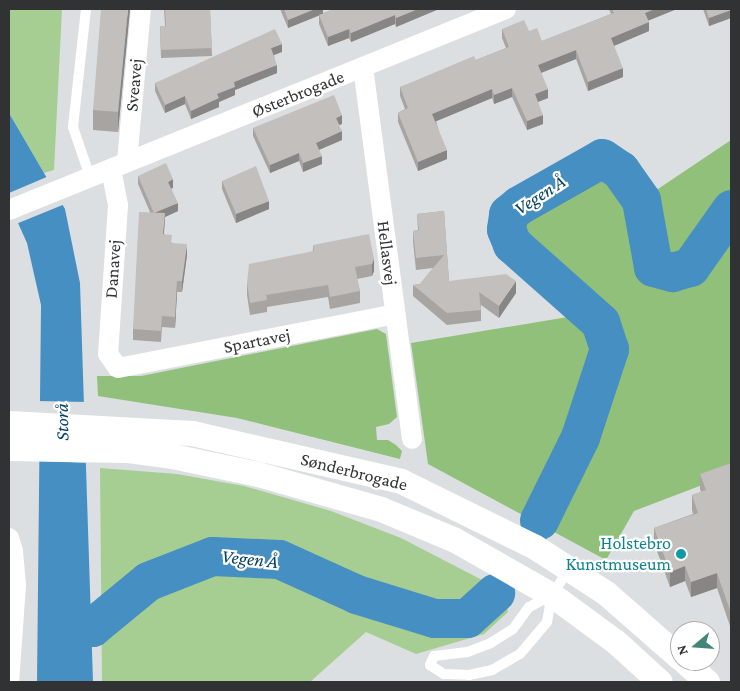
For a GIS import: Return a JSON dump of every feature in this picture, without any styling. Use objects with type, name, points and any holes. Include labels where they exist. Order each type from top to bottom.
[{"type":"street","name":"Sveavej","points":[[119,165],[141,9]]},
{"type":"street","name":"Østerbrogade","points":[[9,210],[506,9]]},
{"type":"street","name":"Hellasvej","points":[[363,67],[412,438]]},
{"type":"street","name":"Danavej","points":[[118,368],[108,354],[119,165]]},
{"type":"street","name":"Spartavej","points":[[118,368],[395,314]]},
{"type":"street","name":"Sønderbrogade","points":[[10,422],[117,438],[381,509],[463,544],[552,594],[616,642],[660,682]]},
{"type":"street","name":"Sønderbrogade","points":[[12,448],[192,433],[401,481],[486,520],[569,568],[613,598],[670,649]]},
{"type":"street","points":[[9,538],[13,551],[9,682]]},
{"type":"street","points":[[695,671],[707,682]]},
{"type":"lane","points":[[86,9],[73,127],[90,177]]},
{"type":"lane","points":[[552,594],[529,607],[513,629],[491,643],[467,652],[434,656],[430,665],[444,674],[492,670],[520,654],[544,626],[552,594],[569,568]]},
{"type":"green space","points":[[9,9],[62,9],[54,170],[44,173],[9,113]]},
{"type":"green space","points":[[731,140],[731,474],[634,511],[606,560],[428,464],[411,343],[574,316],[524,241],[523,218],[594,175],[649,195]]},
{"type":"green space","points":[[377,329],[386,334],[397,417],[389,424],[376,427],[377,440],[388,440],[396,445],[402,451],[400,459],[237,418],[98,396],[97,376],[141,376]]},
{"type":"green space","points":[[100,468],[177,474],[244,486],[331,511],[401,538],[488,583],[504,595],[508,612],[484,634],[416,654],[366,632],[310,682],[102,682]]},
{"type":"water","name":"Storå","points":[[9,113],[65,209],[80,283],[93,682],[37,682],[41,305],[27,243],[9,203]]},
{"type":"pier","points":[[49,176],[65,204],[16,224],[9,209],[9,193]]},
{"type":"pier","points":[[37,401],[87,402],[89,463],[36,461]]},
{"type":"building","points":[[101,9],[128,9],[118,112],[93,110]]},
{"type":"building","points":[[165,9],[210,9],[212,48],[161,50],[160,26],[166,26]]},
{"type":"building","points":[[284,9],[315,9],[288,20]]},
{"type":"building","points":[[335,9],[418,9],[396,18],[395,15],[351,33],[349,29],[328,37],[319,15]]},
{"type":"building","points":[[612,9],[655,9],[645,13],[649,22],[611,38],[623,68],[588,82],[576,50],[538,65],[548,89],[535,94],[543,115],[527,121],[512,88],[494,95],[492,89],[432,114],[447,150],[418,162],[398,113],[408,108],[400,87],[474,56],[476,60],[509,47],[502,29],[524,20],[529,31],[537,28],[542,41],[614,13]]},
{"type":"building","points":[[706,9],[731,9],[731,10],[709,18]]},
{"type":"building","points":[[275,29],[282,44],[271,48],[277,65],[234,82],[235,87],[217,94],[219,98],[191,111],[185,96],[165,105],[155,83]]},
{"type":"building","points":[[334,95],[342,115],[336,118],[342,131],[316,143],[322,156],[303,163],[299,153],[270,165],[253,128]]},
{"type":"building","points":[[166,163],[173,179],[168,182],[178,203],[154,213],[138,176]]},
{"type":"building","points":[[256,166],[269,201],[236,214],[222,181]]},
{"type":"building","points":[[444,211],[449,281],[506,274],[516,281],[499,306],[479,292],[481,310],[447,313],[413,285],[420,284],[444,255],[416,258],[413,231],[419,230],[417,214]]},
{"type":"building","points":[[139,212],[165,213],[163,234],[172,235],[171,243],[187,244],[182,281],[177,281],[175,317],[162,316],[161,331],[133,329]]},
{"type":"building","points":[[369,234],[374,259],[372,264],[355,267],[360,291],[330,297],[328,285],[266,295],[267,300],[250,303],[247,283],[249,264],[314,251],[313,245]]},
{"type":"building","name":"Holstebro Kunstmuseum","points":[[731,463],[731,613],[717,573],[691,582],[685,566],[670,572],[654,528],[698,513],[692,495],[706,490],[700,474]]},
{"type":"waterway","name":"Vegen Å","points":[[539,520],[580,437],[609,349],[600,322],[512,244],[506,229],[508,214],[519,205],[602,158],[620,170],[641,200],[653,267],[672,272],[690,267],[731,209]]},
{"type":"waterway","name":"Vegen Å","points":[[66,628],[92,627],[148,581],[212,556],[279,559],[356,594],[434,618],[467,618],[495,593]]},
{"type":"place","name":"Holstebro Kunstmuseum","points":[[681,554]]}]
